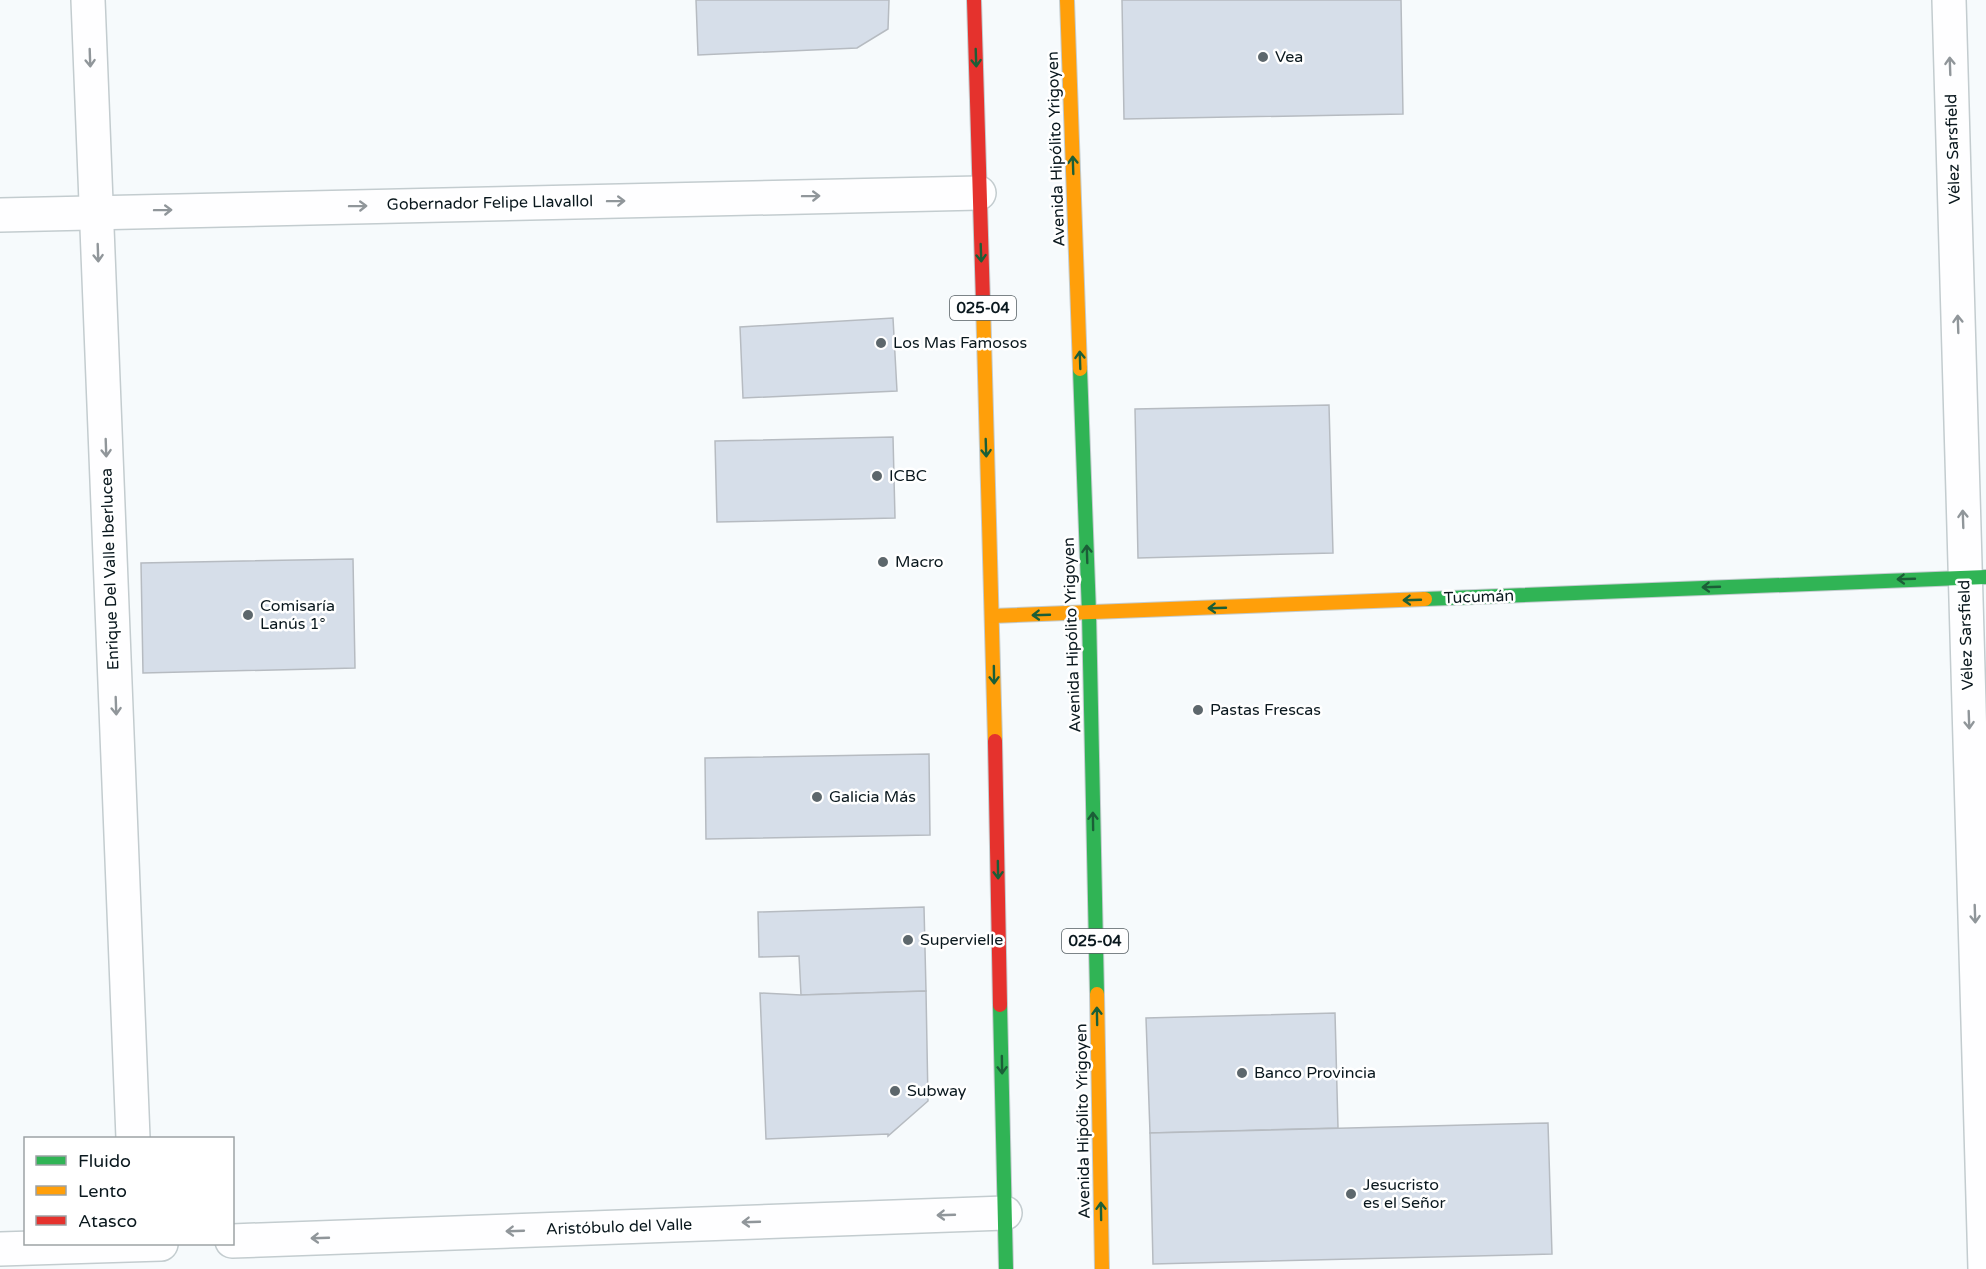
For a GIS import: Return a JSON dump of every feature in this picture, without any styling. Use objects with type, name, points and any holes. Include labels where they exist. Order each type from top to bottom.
[{"type":"main road","name":"025-04","points":[[974,0],[992,616],[1006,1269]]},
{"type":"main road","name":"Avenida Hipólito Yrigoyen","points":[[1067,0],[1089,613],[1102,1269]]},
{"type":"main road","name":"Tucumán","points":[[992,616],[1981,577]]},
{"type":"street","name":"Enrique Del Valle Iberlucea","points":[[88,0],[133,1137]]},
{"type":"street","name":"Vélez Sarsfield","points":[[1949,0],[1981,577],[1985,1269]]},
{"type":"street","name":"Gobernador Felipe Llavallol","points":[[0,215],[979,193]]},
{"type":"street","name":"Aristóbulo del Valle","points":[[234,1241],[1005,1213]]},
{"type":"street","points":[[0,1249],[143,1250]]},
{"type":"building","points":[[696,0],[889,0],[888,29],[857,48],[698,55]]},
{"type":"building","name":"Vea","points":[[1122,0],[1401,0],[1403,114],[1124,119]]},
{"type":"building","points":[[893,318],[897,391],[743,398],[740,327]]},
{"type":"building","points":[[1329,405],[1333,553],[1138,558],[1135,409]]},
{"type":"building","points":[[893,437],[895,518],[717,522],[715,441]]},
{"type":"building","name":"Comisaría Lanús 1°","points":[[353,559],[355,668],[143,673],[141,563]]},
{"type":"building","name":"Galicia Más","points":[[929,754],[930,835],[706,839],[705,758]]},
{"type":"building","points":[[924,907],[926,991],[801,995],[799,956],[759,957],[758,912]]},
{"type":"building","points":[[926,991],[928,1101],[888,1136],[888,1134],[766,1139],[760,993],[801,995]]},
{"type":"building","name":"Banco Provincia","points":[[1335,1013],[1338,1128],[1150,1133],[1146,1018]]},
{"type":"building","name":"Jesucristo es el Señor","points":[[1548,1123],[1552,1254],[1153,1264],[1150,1133]]},
{"type":"traffic: fast","points":[[1080,369],[1089,613],[1097,994]]},
{"type":"traffic: fast","points":[[1425,599],[1986,577]]},
{"type":"traffic: fast","points":[[1000,1005],[1006,1269]]},
{"type":"traffic: slow","points":[[1067,0],[1080,369]]},
{"type":"traffic: slow","points":[[983,302],[995,741]]},
{"type":"traffic: slow","points":[[992,616],[1425,599]]},
{"type":"traffic: slow","points":[[1097,994],[1102,1269]]},
{"type":"traffic: jam","points":[[974,0],[983,302]]},
{"type":"traffic: jam","points":[[995,741],[1000,1005]]},
{"type":"place","name":"Vea","points":[[1263,57]]},
{"type":"place","name":"Los Mas Famosos","points":[[881,343]]},
{"type":"place","name":"ICBC","points":[[877,476]]},
{"type":"place","name":"Macro","points":[[883,562]]},
{"type":"place","name":"Comisaría Lanús 1°","points":[[248,615]]},
{"type":"place","name":"Pastas Frescas","points":[[1198,710]]},
{"type":"place","name":"Galicia Más","points":[[817,797]]},
{"type":"place","name":"Supervielle","points":[[908,940]]},
{"type":"place","name":"Banco Provincia","points":[[1242,1073]]},
{"type":"place","name":"Subway","points":[[895,1091]]},
{"type":"place","name":"Jesucristo es el Señor","points":[[1351,1194]]}]
